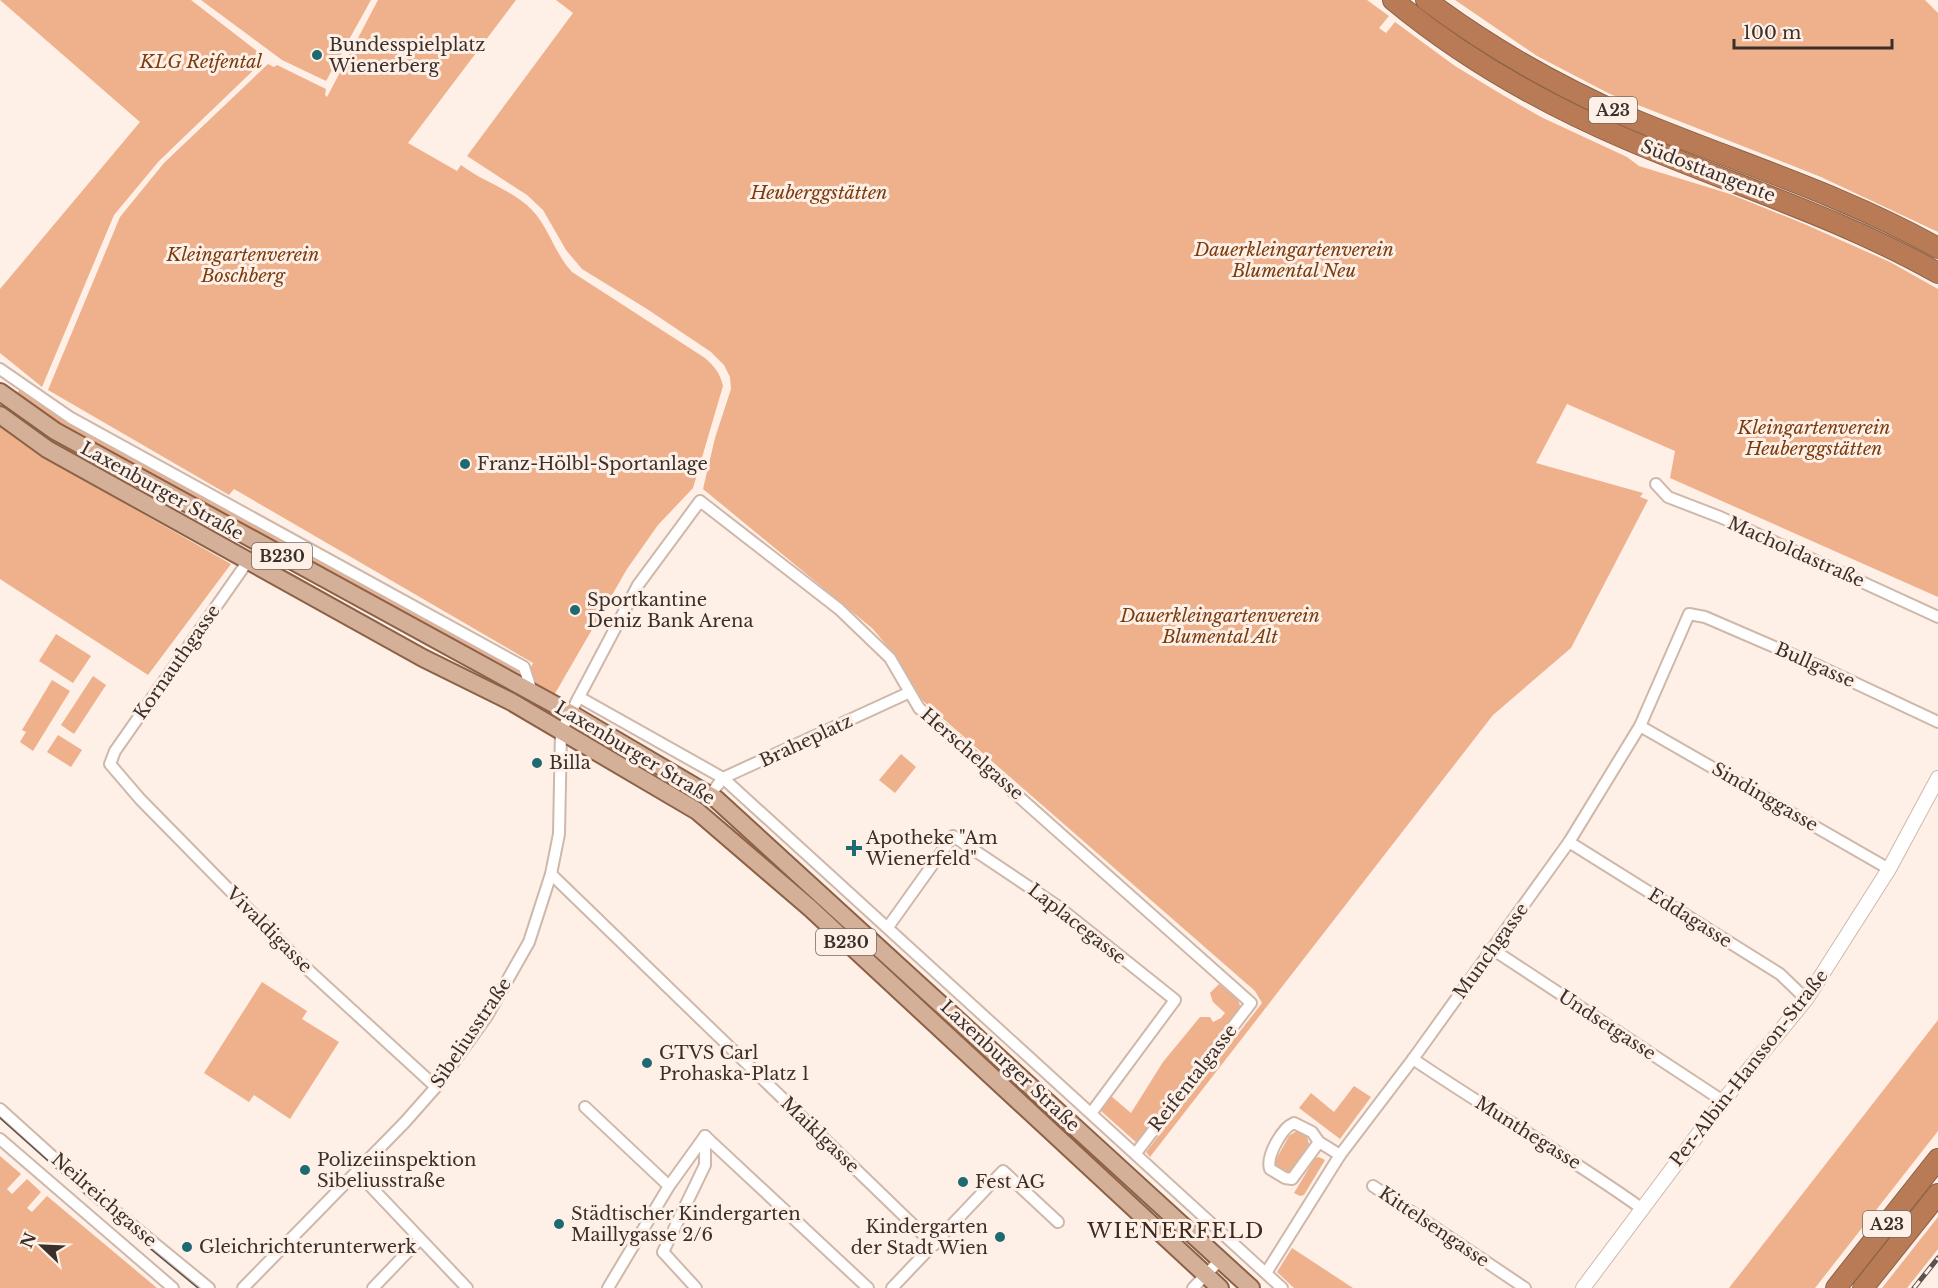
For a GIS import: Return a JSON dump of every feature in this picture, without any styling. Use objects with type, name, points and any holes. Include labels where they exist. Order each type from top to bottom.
[{"type":"highway","name":"Südosttangente","points":[[1393,0],[1474,59],[1539,98],[1626,139],[1844,226],[1938,273]]},
{"type":"highway","name":"Südosttangente","points":[[1426,0],[1512,57],[1598,103],[1844,202],[1938,248]]},
{"type":"highway","name":"A23","points":[[1836,1288],[1938,1159]]},
{"type":"highway","name":"A23","points":[[1863,1288],[1938,1194]]},
{"type":"main road","name":"Laxenburger Straße","points":[[0,392],[55,431],[570,713],[710,795],[1251,1288]]},
{"type":"main road","name":"Laxenburger Straße","points":[[0,415],[47,448],[248,561],[561,731],[697,811],[810,908],[1220,1288]]},
{"type":"street","name":"Laxenburger Straße","points":[[0,369],[71,418],[524,668],[532,694]]},
{"type":"street","name":"Macholdastraße","points":[[1656,484],[1668,497],[1720,518],[1938,617]]},
{"type":"street","name":"Herschelgasse","points":[[700,501],[839,609],[890,658],[908,693],[919,708],[1251,1003]]},
{"type":"street","name":"Sibeliusstraße","points":[[243,1288],[357,1172],[436,1087],[487,1016],[529,942],[551,874],[559,834],[561,731],[638,585],[700,501]]},
{"type":"street","name":"Kornauthgasse","points":[[110,764],[115,751],[248,561]]},
{"type":"street","name":"Bullgasse","points":[[1689,614],[1705,617],[1938,722]]},
{"type":"street","name":"Munchgasse","points":[[1266,1272],[1340,1155],[1413,1059],[1569,842],[1640,726],[1689,614]]},
{"type":"street","name":"Braheplatz","points":[[710,795],[723,778],[908,693]]},
{"type":"street","name":"Laxenburger Straße","points":[[579,696],[723,778],[1092,1112],[1282,1288]]},
{"type":"street","name":"Sindinggasse","points":[[1640,726],[1889,870]]},
{"type":"street","name":"Vivaldigasse","points":[[110,764],[124,783],[305,967],[436,1087]]},
{"type":"street","name":"Per-Albin-Hansson-Straße","points":[[1583,1288],[1723,1101],[1806,999],[1889,870],[1938,777]]},
{"type":"street","name":"Laplacegasse","points":[[888,927],[954,836],[1056,904],[1175,1000],[1092,1112]]},
{"type":"street","name":"Eddagasse","points":[[1569,842],[1780,974],[1806,999]]},
{"type":"street","name":"Maiklgasse","points":[[551,874],[934,1245]]},
{"type":"street","name":"Undsetgasse","points":[[1492,949],[1723,1101]]},
{"type":"street","name":"Reifentalgasse","points":[[1136,1153],[1251,1003]]},
{"type":"street","name":"Munthegasse","points":[[1413,1059],[1494,1113],[1577,1163],[1641,1208]]},
{"type":"street","points":[[585,1107],[669,1186]]},
{"type":"street","name":"Neilreichgasse","points":[[0,1109],[93,1193],[209,1288]]},
{"type":"street","points":[[1319,1142],[1292,1179],[1285,1178],[1270,1169],[1270,1158],[1290,1124],[1300,1124],[1312,1132],[1319,1142],[1340,1155]]},
{"type":"street","points":[[608,1288],[669,1186],[705,1136]]},
{"type":"street","points":[[696,1288],[663,1252],[705,1165],[705,1136]]},
{"type":"street","points":[[705,1136],[868,1288]]},
{"type":"street","name":"Neilreichgasse","points":[[0,1139],[173,1288]]},
{"type":"street","points":[[357,1172],[467,1288]]},
{"type":"street","points":[[892,1288],[1003,1172],[1058,1222]]},
{"type":"street","name":"Kittelsengasse","points":[[1373,1186],[1525,1288]]},
{"type":"street","points":[[373,1288],[420,1239]]},
{"type":"street","points":[[1193,1288],[1221,1259]]},
{"type":"green space","name":"KLG Reifental","points":[[0,0],[191,0],[262,55],[263,61],[159,161],[114,215],[42,387],[0,353],[0,289],[140,122]]},
{"type":"green space","name":"Bundesspielplatz Wienerberg","points":[[201,0],[371,0],[326,81],[282,60]]},
{"type":"green space","name":"Kleingartenverein Boschberg","points":[[378,0],[516,0],[408,143],[457,171],[461,165],[524,203],[538,217],[572,272],[705,358],[717,370],[723,386],[693,488],[658,525],[627,569],[553,697],[538,689],[530,669],[533,663],[234,489],[229,495],[48,390],[120,217],[164,163],[268,64],[274,67],[277,65],[326,89],[327,97]]},
{"type":"green space","points":[[556,0],[1367,0],[1389,16],[1379,28],[1386,33],[1395,22],[1455,66],[1541,117],[1627,157],[1639,166],[1730,194],[1802,223],[1890,262],[1938,289],[1938,597],[1670,478],[1675,451],[1567,404],[1536,463],[1643,493],[1640,497],[1648,500],[1571,648],[1493,715],[1150,1157],[1146,1152],[1262,1003],[1255,991],[923,701],[897,658],[873,629],[703,489],[715,438],[731,389],[730,377],[724,365],[711,352],[582,269],[566,250],[543,210],[527,195],[467,156],[573,13]]},
{"type":"green space","points":[[1455,0],[1925,0],[1938,13],[1938,232],[1821,177],[1610,94],[1537,56]]},
{"type":"green space","points":[[20,389],[64,419],[497,659],[518,671],[519,674],[60,425],[16,395]]},
{"type":"green space","points":[[0,426],[64,469],[231,564],[148,675],[0,579]]},
{"type":"green space","points":[[56,634],[91,656],[73,683],[39,661]]},
{"type":"green space","points":[[93,676],[106,685],[74,734],[61,725]]},
{"type":"green space","points":[[52,680],[70,691],[33,751],[20,742],[26,732],[22,730]]},
{"type":"green space","points":[[58,735],[82,750],[71,767],[47,752]]},
{"type":"green space","points":[[901,754],[916,767],[895,793],[879,780]]},
{"type":"green space","points":[[262,982],[307,1011],[302,1019],[339,1042],[290,1119],[254,1095],[249,1102],[204,1073]]},
{"type":"green space","points":[[1219,984],[1238,999],[1241,1009],[1138,1144],[1101,1111],[1111,1096],[1131,1113],[1163,1062],[1200,1017],[1210,1017],[1213,1022],[1221,1018],[1225,1013],[1213,1002],[1210,993]]},
{"type":"green space","points":[[1938,1020],[1938,1131],[1815,1288],[1729,1288]]},
{"type":"green space","points":[[1354,1086],[1371,1097],[1340,1139],[1299,1108],[1311,1093],[1334,1112]]},
{"type":"green space","points":[[1298,1130],[1307,1136],[1309,1144],[1294,1170],[1288,1174],[1275,1167],[1274,1163],[1289,1136]]},
{"type":"green space","points":[[0,1156],[21,1174],[7,1189],[12,1194],[27,1179],[41,1192],[27,1208],[32,1212],[47,1196],[157,1288],[0,1288]]},
{"type":"green space","points":[[1315,1158],[1325,1160],[1304,1195],[1294,1193]]},
{"type":"green space","points":[[1938,1217],[1938,1249],[1907,1288],[1882,1288]]},
{"type":"green space","points":[[1292,1248],[1353,1288],[1294,1288],[1277,1272]]},
{"type":"tram line","points":[[0,1118],[101,1208],[198,1288]]},
{"type":"railway","points":[[1914,1288],[1938,1258]]},
{"type":"place","name":"Bundesspielplatz Wienerberg","points":[[317,55]]},
{"type":"place","name":"Franz-Hölbl-Sportanlage","points":[[465,464]]},
{"type":"place","name":"Sportkantine Deniz Bank Arena","points":[[575,610]]},
{"type":"place","name":"Billa","points":[[537,763]]},
{"type":"place","name":"Apotheke \"Am Wienerfeld\"","points":[[854,848]]},
{"type":"place","name":"GTVS Carl Prohaska-Platz 1","points":[[647,1063]]},
{"type":"place","name":"Polizeiinspektion Sibeliusstraße","points":[[305,1170]]},
{"type":"place","name":"Fest AG","points":[[963,1182]]},
{"type":"place","name":"Städtischer Kindergarten Maillygasse 2/6","points":[[559,1224]]},
{"type":"place","name":"Kindergarten der Stadt Wien","points":[[1000,1237]]},
{"type":"place","name":"Gleichrichterunterwerk","points":[[187,1247]]},
{"type":"district","name":"WIENERFELD","points":[[1176,1231]]},
{"type":"park label","name":"Heuberggstätten","points":[[819,193]]},
{"type":"park label","name":"Dauerkleingartenverein Blumental Neu","points":[[1294,260]]},
{"type":"park label","name":"Kleingartenverein Heuberggstätten","points":[[1814,438]]},
{"type":"park label","name":"Dauerkleingartenverein Blumental Alt","points":[[1220,626]]}]
